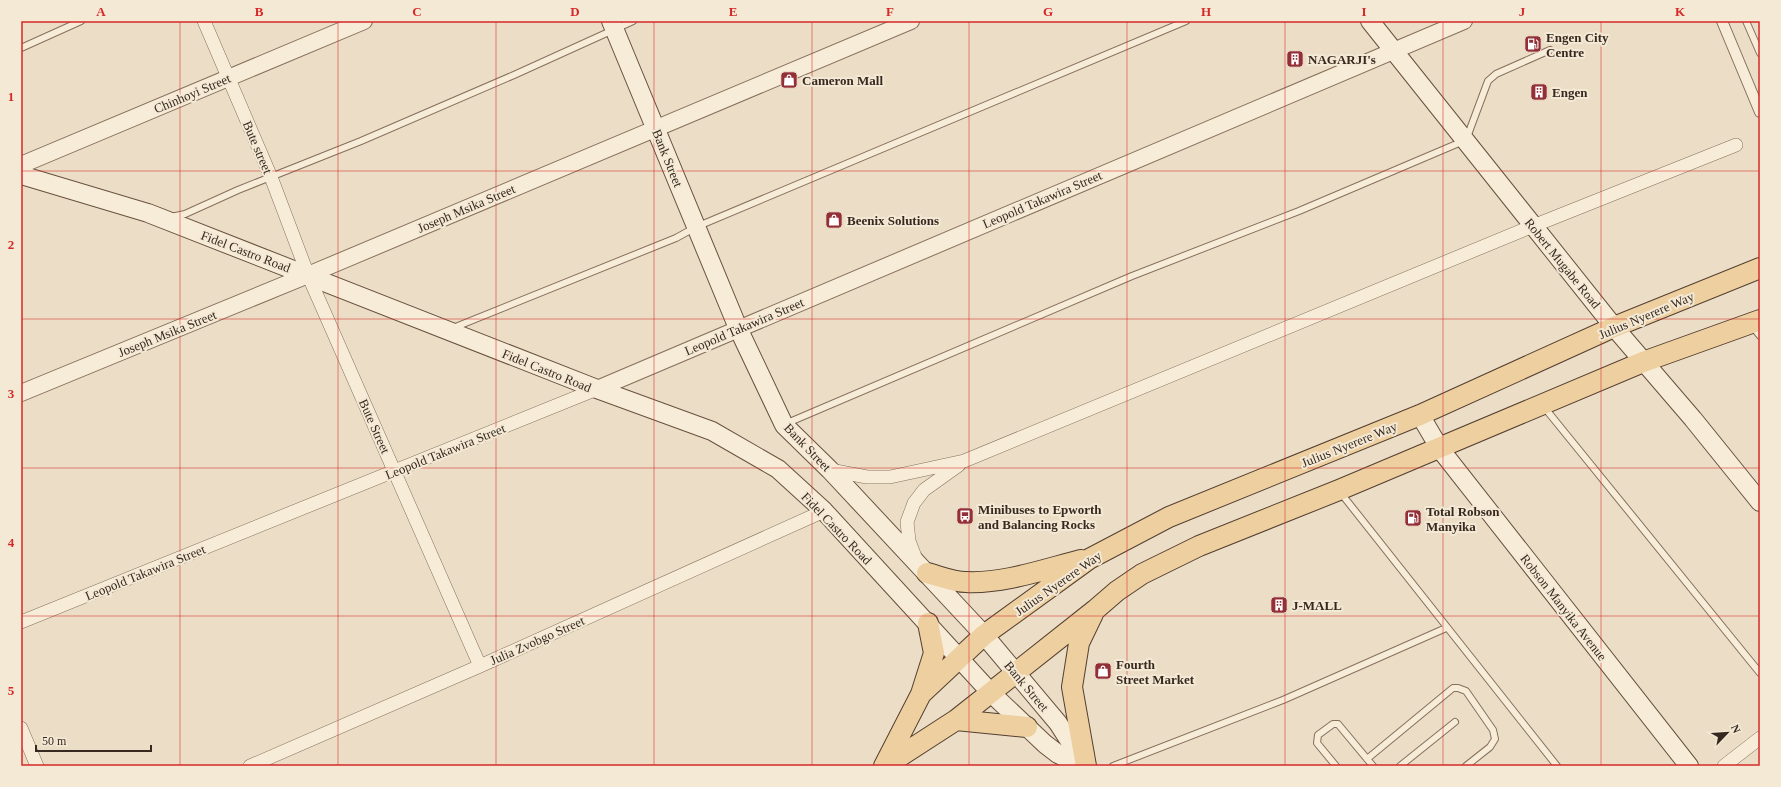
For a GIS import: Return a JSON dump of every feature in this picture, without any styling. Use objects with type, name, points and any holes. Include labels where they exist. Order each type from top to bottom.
[{"type":"main road","name":"Robert Mugabe Road","points":[[1370,21],[1614,327],[1693,419],[1760,502]]},
{"type":"main road","name":"Bank Street","points":[[613,25],[738,328],[784,425],[830,470],[984,635],[1058,722],[1085,766]]},
{"type":"main road","name":"Fidel Castro Road","points":[[21,175],[163,219],[597,389],[712,431],[778,469],[824,511],[991,693],[1026,727],[1058,754],[1082,766]]},
{"type":"main road","name":"Julius Nyerere Way","points":[[921,694],[984,635],[1089,558],[1169,517],[1420,415],[1614,327],[1760,268]]},
{"type":"main road","points":[[885,766],[956,720],[1095,610],[1117,590],[1149,570],[1199,546],[1339,490],[1643,362],[1757,326]]},
{"type":"main road","name":"Robson Manyika Avenue","points":[[1420,415],[1440,448],[1689,766]]},
{"type":"main road","points":[[922,567],[964,582],[980,582],[996,580],[1089,558]]},
{"type":"main road","points":[[1085,766],[1072,687],[1079,643],[1095,610]]},
{"type":"main road","points":[[885,766],[921,694],[934,653],[928,623]]},
{"type":"main road","points":[[956,720],[1026,727]]},
{"type":"street","name":"Bute street","points":[[204,21],[271,177],[308,275]]},
{"type":"street","name":"Chinhoyi Street","points":[[21,166],[364,21]]},
{"type":"street","name":"Joseph Msika Street","points":[[21,393],[308,275],[655,127],[911,21]]},
{"type":"street","points":[[1722,21],[1760,112]]},
{"type":"street","name":"Leopold Takawira Street","points":[[21,622],[597,389],[1394,50],[1456,22]]},
{"type":"street","points":[[830,470],[867,477],[890,477],[964,461],[1533,226],[1736,145]]},
{"type":"street","name":"Bute Street","points":[[308,275],[480,666]]},
{"type":"street","points":[[922,567],[909,541],[907,522],[914,503],[924,490],[964,461]]},
{"type":"street","name":"Julia Zvobgo Street","points":[[250,766],[480,666],[824,511]]},
{"type":"street","points":[[21,728],[37,766]]},
{"type":"street","points":[[1724,766],[1760,738]]},
{"type":"lane","points":[[21,48],[81,21]]},
{"type":"lane","points":[[163,219],[185,214],[271,177],[361,141],[499,81],[613,25],[633,21]]},
{"type":"lane","points":[[448,330],[676,238],[696,227],[1186,21]]},
{"type":"lane","points":[[1746,21],[1760,53]]},
{"type":"lane","points":[[784,425],[1125,279],[1298,210],[1466,140],[1488,80],[1496,74],[1550,50]]},
{"type":"lane","points":[[1543,405],[1760,673]]},
{"type":"lane","points":[[1339,490],[1446,628],[1557,766]]},
{"type":"lane","points":[[1113,766],[1283,700],[1446,628]]},
{"type":"lane","points":[[1367,759],[1453,688],[1458,688],[1466,691],[1493,730],[1495,739],[1490,747],[1466,766]]},
{"type":"lane","points":[[1400,766],[1455,722]]},
{"type":"lane","points":[[1336,766],[1316,743],[1318,735],[1333,724],[1338,724],[1344,730],[1373,766]]},
{"type":"place","name":"Engen City Centre","points":[[1533,44]]},
{"type":"place","name":"NAGARJI's","points":[[1295,59]]},
{"type":"place","name":"Cameron Mall","points":[[789,80]]},
{"type":"place","name":"Engen","points":[[1539,92]]},
{"type":"place","name":"Beenix Solutions","points":[[834,220]]},
{"type":"place","name":"Minibuses to Epworth and Balancing Rocks","points":[[965,516]]},
{"type":"place","name":"Total Robson Manyika","points":[[1413,518]]},
{"type":"place","name":"J-MALL","points":[[1279,605]]},
{"type":"place","name":"Fourth Street Market","points":[[1103,671]]}]
